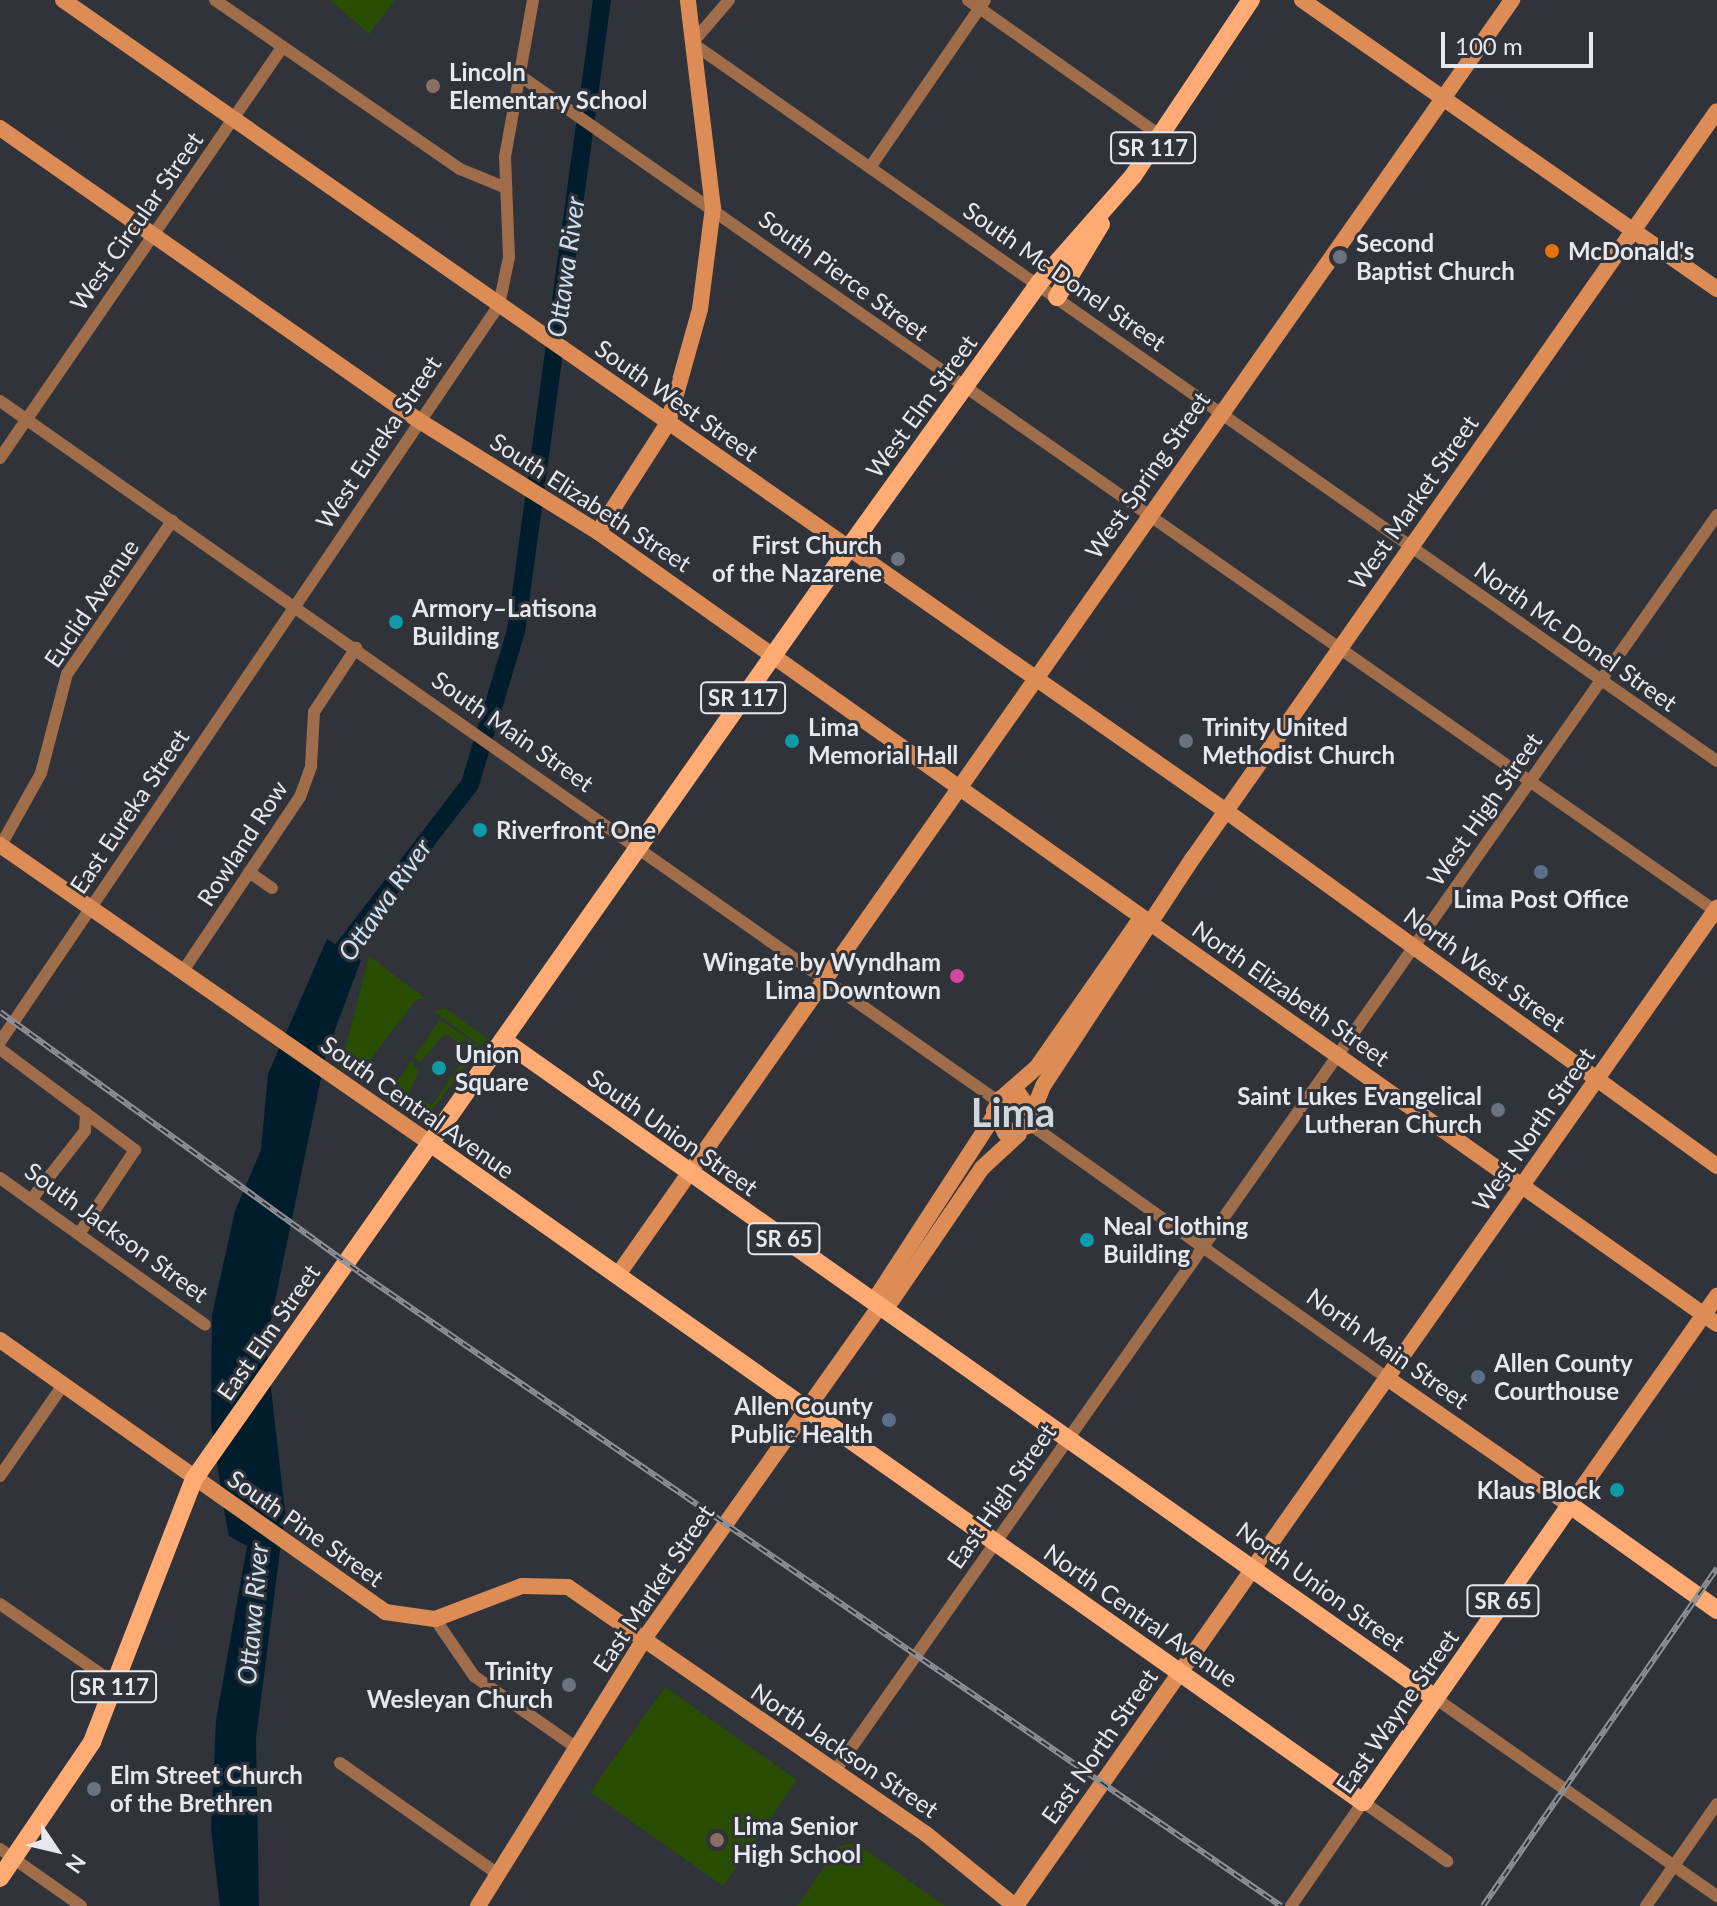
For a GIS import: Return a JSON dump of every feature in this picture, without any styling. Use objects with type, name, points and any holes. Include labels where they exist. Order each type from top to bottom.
[{"type":"main road","name":"West Elm Street","points":[[638,847],[1039,283],[1162,137],[1251,0]]},
{"type":"main road","points":[[1057,297],[1110,202]]},
{"type":"main road","name":"East Elm Street","points":[[0,1878],[7,1854],[87,1750],[194,1479],[638,847]]},
{"type":"main road","name":"South Union Street","points":[[503,1040],[887,1312]]},
{"type":"main road","name":"South Central Avenue","points":[[430,1143],[806,1409]]},
{"type":"main road","name":"North Union Street","points":[[887,1312],[1254,1567],[1435,1698]]},
{"type":"main road","name":"North Central Avenue","points":[[806,1409],[1363,1802]]},
{"type":"main road","name":"North Main Street","points":[[1570,1505],[1717,1610]]},
{"type":"main road","name":"East Wayne Street","points":[[1363,1802],[1570,1505]]},
{"type":"street","name":"South West Street","points":[[63,0],[1226,811]]},
{"type":"street","points":[[215,0],[460,169],[506,188]]},
{"type":"street","points":[[499,305],[509,257],[506,188],[519,75],[533,0]]},
{"type":"street","points":[[598,532],[668,423],[700,309],[713,208],[688,0]]},
{"type":"street","points":[[692,43],[729,0]]},
{"type":"street","points":[[968,0],[982,4],[1162,137]]},
{"type":"street","points":[[1302,0],[1717,289]]},
{"type":"street","name":"West Spring Street","points":[[617,1276],[822,978],[1512,0]]},
{"type":"street","points":[[871,166],[982,4]]},
{"type":"street","name":"South Mc Donel Street","points":[[692,43],[1039,283],[1411,548]]},
{"type":"street","name":"West Circular Street","points":[[0,458],[283,47]]},
{"type":"street","name":"South Pierce Street","points":[[519,75],[713,208],[1148,517],[1716,910]]},
{"type":"street","name":"West Market Street","points":[[1028,1125],[1043,1086],[1150,922],[1717,111]]},
{"type":"street","name":"South Elizabeth Street","points":[[0,128],[418,420],[598,532],[1150,922]]},
{"type":"street","name":"West Eureka Street","points":[[294,604],[499,305]]},
{"type":"street","name":"South Main Street","points":[[0,401],[294,604],[999,1104]]},
{"type":"street","name":"West High Street","points":[[1204,1246],[1717,515]]},
{"type":"street","name":"Euclid Avenue","points":[[0,845],[41,773],[67,674],[172,521]]},
{"type":"street","name":"North Mc Donel Street","points":[[1411,548],[1717,761]]},
{"type":"street","name":"East Eureka Street","points":[[0,1042],[294,604]]},
{"type":"street","name":"Rowland Row","points":[[183,971],[308,780],[314,712],[356,648]]},
{"type":"street","name":"North West Street","points":[[1226,811],[1717,1166]]},
{"type":"street","name":"South Central Avenue","points":[[0,845],[430,1143]]},
{"type":"street","points":[[249,872],[272,888]]},
{"type":"street","name":"West North Street","points":[[1387,1378],[1716,910]]},
{"type":"street","name":"West Market Street","points":[[999,1104],[1037,1067],[1136,925],[1150,922]]},
{"type":"street","name":"North Elizabeth Street","points":[[1150,922],[1710,1320]]},
{"type":"street","points":[[0,1049],[135,1150],[79,1234]]},
{"type":"street","points":[[1025,1097],[1028,1125],[1000,1129],[999,1104],[1025,1097]]},
{"type":"street","name":"East Market Street","points":[[887,1312],[879,1293],[963,1174],[999,1104]]},
{"type":"street","points":[[31,1200],[85,1131],[86,1113]]},
{"type":"street","name":"East Market Street","points":[[478,1906],[644,1639],[806,1409],[887,1312],[892,1300],[982,1168],[1028,1125]]},
{"type":"street","name":"North Main Street","points":[[1028,1125],[1570,1505]]},
{"type":"street","name":"South Jackson Street","points":[[0,1178],[205,1325]]},
{"type":"street","name":"East High Street","points":[[835,1771],[1204,1246]]},
{"type":"street","points":[[1570,1505],[1710,1320],[1717,1296]]},
{"type":"street","name":"South Pine Street","points":[[0,1340],[297,1553],[385,1612],[435,1619]]},
{"type":"street","name":"East North Street","points":[[1015,1906],[1387,1378]]},
{"type":"street","points":[[0,1476],[63,1385]]},
{"type":"street","points":[[577,1748],[474,1676],[435,1619],[547,1583],[578,1593],[644,1639]]},
{"type":"street","points":[[0,1604],[115,1684]]},
{"type":"street","name":"North Jackson Street","points":[[644,1639],[835,1771],[1015,1906]]},
{"type":"street","name":"North Union Street","points":[[1435,1698],[1717,1896]]},
{"type":"street","points":[[340,1763],[498,1874]]},
{"type":"street","name":"North Central Avenue","points":[[1363,1802],[1447,1861]]},
{"type":"street","name":"East Wayne Street","points":[[1291,1906],[1363,1802]]},
{"type":"street","points":[[1646,1906],[1717,1804]]},
{"type":"street","points":[[7,1854],[81,1906]]},
{"type":"green space","points":[[330,0],[395,0],[369,34]]},
{"type":"green space","points":[[369,956],[426,999],[417,999],[364,1068],[368,1082],[340,1069]]},
{"type":"green space","points":[[445,1008],[487,1038],[481,1046],[433,1011]]},
{"type":"green space","points":[[440,1020],[466,1037],[460,1044],[446,1033],[420,1062],[414,1057]]},
{"type":"green space","points":[[467,1038],[480,1047],[423,1122],[406,1109],[415,1099],[432,1105],[467,1054]]},
{"type":"green space","points":[[412,1060],[418,1072],[404,1107],[387,1096]]},
{"type":"green space","points":[[665,1687],[797,1780],[723,1886],[590,1792]]},
{"type":"green space","points":[[856,1843],[945,1906],[797,1906],[839,1846]]},
{"type":"water","points":[[327,939],[361,960],[326,1054],[266,1344],[285,1512],[256,1738],[259,1906],[220,1906],[211,1829],[216,1720],[247,1546],[229,1536],[225,1516],[211,1423],[212,1315],[235,1211],[261,1150],[268,1074]]},
{"type":"waterway","name":"Ottawa River","points":[[336,971],[340,953],[470,784],[516,631],[602,0]]},
{"type":"railway","points":[[0,1012],[359,1272],[1281,1906]]},
{"type":"railway","points":[[1483,1906],[1717,1568]]},
{"type":"place","name":"Lincoln Elementary School","points":[[433,86]]},
{"type":"place","name":"McDonald's","points":[[1552,251]]},
{"type":"place","name":"Second Baptist Church","points":[[1340,257]]},
{"type":"place","name":"First Church of the Nazarene","points":[[898,559]]},
{"type":"place","name":"Armory–Latisona Building","points":[[396,622]]},
{"type":"place","name":"Lima Memorial Hall","points":[[792,741]]},
{"type":"place","name":"Trinity United Methodist Church","points":[[1186,741]]},
{"type":"place","name":"Riverfront One","points":[[480,830]]},
{"type":"place","name":"Lima Post Office","points":[[1541,872]]},
{"type":"place","name":"Wingate by Wyndham Lima Downtown","points":[[957,976]]},
{"type":"place","name":"Union Square","points":[[439,1068]]},
{"type":"place","name":"Saint Lukes Evangelical Lutheran Church","points":[[1498,1110]]},
{"type":"place","name":"Neal Clothing Building","points":[[1087,1240]]},
{"type":"place","name":"Allen County Courthouse","points":[[1478,1377]]},
{"type":"place","name":"Allen County Public Health","points":[[889,1420]]},
{"type":"place","name":"Klaus Block","points":[[1617,1490]]},
{"type":"place","name":"Trinity Wesleyan Church","points":[[569,1685]]},
{"type":"place","name":"Elm Street Church of the Brethren","points":[[94,1789]]},
{"type":"place","name":"Lima Senior High School","points":[[717,1840]]},
{"type":"district","name":"Lima","points":[[1013,1112]]}]
